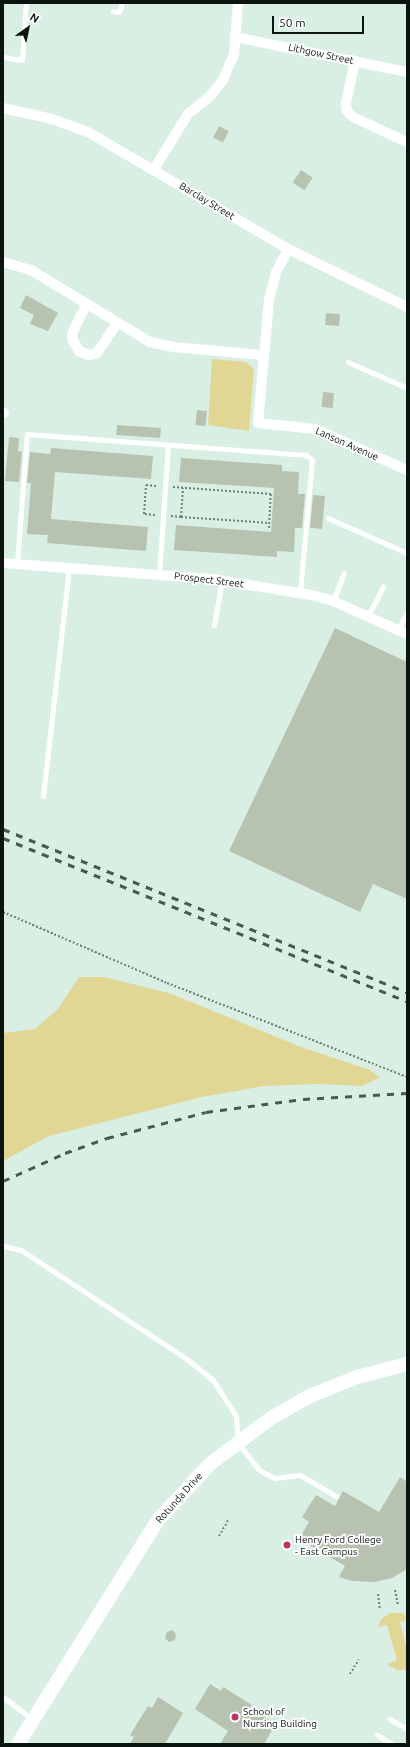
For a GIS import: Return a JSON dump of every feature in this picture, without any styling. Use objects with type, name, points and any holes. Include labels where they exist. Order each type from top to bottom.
[{"type":"main road","name":"Rotunda Drive","points":[[18,1744],[35,1720],[158,1520],[210,1464],[271,1418],[310,1396],[358,1377],[407,1364]]},
{"type":"street","points":[[154,169],[188,114],[210,96],[223,80],[232,63],[238,3]]},
{"type":"street","name":"Lithgow Street","points":[[235,37],[407,72]]},
{"type":"street","points":[[355,61],[346,103],[347,111],[353,117],[407,142]]},
{"type":"street","name":"Barclay Street","points":[[3,108],[52,119],[88,132],[154,169],[288,249],[407,307]]},
{"type":"street","name":"Lanson Avenue","points":[[288,249],[272,283],[263,355],[258,423],[315,429],[407,470]]},
{"type":"street","points":[[3,262],[31,270],[140,337],[162,345],[263,355]]},
{"type":"street","points":[[86,305],[72,334],[73,342],[79,352],[89,355],[98,353],[117,323]]},
{"type":"street","name":"Prospect Street","points":[[3,563],[222,580],[300,593],[333,601],[402,632]]},
{"type":"lane","points":[[3,57],[22,60],[26,3]]},
{"type":"lane","points":[[113,11],[119,12],[122,3]]},
{"type":"lane","points":[[348,362],[407,388]]},
{"type":"lane","points":[[17,563],[26,434],[306,455],[312,460],[300,593]]},
{"type":"lane","points":[[159,574],[168,445]]},
{"type":"lane","points":[[328,518],[407,553]]},
{"type":"lane","points":[[43,796],[69,567]]},
{"type":"lane","points":[[333,601],[344,573]]},
{"type":"lane","points":[[214,625],[222,580]]},
{"type":"lane","points":[[368,616],[383,587]]},
{"type":"lane","points":[[402,632],[407,612]]},
{"type":"lane","points":[[3,1246],[21,1250],[35,1258],[187,1359],[213,1380],[236,1416],[238,1443],[259,1470],[275,1478],[300,1475],[336,1496]]},
{"type":"lane","points":[[3,1697],[35,1720]]},
{"type":"lane","points":[[390,1719],[407,1729]]},
{"type":"lane","points":[[377,1735],[392,1744]]},
{"type":"path","points":[[155,522],[156,515],[144,514],[146,485],[157,486],[158,480]]},
{"type":"path","points":[[172,480],[172,487],[271,493],[269,528]]},
{"type":"path","points":[[181,517],[183,488]]},
{"type":"path","points":[[170,523],[170,516],[269,522]]},
{"type":"path","points":[[3,912],[167,983],[407,1076]]},
{"type":"path","points":[[219,1536],[229,1518]]},
{"type":"path","points":[[395,1590],[398,1606]]},
{"type":"path","points":[[378,1594],[380,1610]]},
{"type":"path","points":[[350,1674],[359,1659]]},
{"type":"shaded area","points":[[212,359],[246,362],[254,369],[249,431],[208,425]]},
{"type":"shaded area","points":[[79,977],[104,977],[169,993],[301,1047],[370,1070],[380,1078],[361,1086],[318,1084],[264,1086],[202,1097],[49,1136],[3,1161],[3,1033],[35,1029],[58,1009]]},
{"type":"shaded area","points":[[390,1613],[401,1613],[407,1616],[407,1620],[400,1622],[407,1650],[407,1670],[397,1670],[387,1664],[397,1660],[387,1625],[378,1627],[381,1619]]},
{"type":"building","points":[[219,126],[229,131],[223,143],[213,138]]},
{"type":"building","points":[[301,170],[313,178],[304,190],[293,182]]},
{"type":"building","points":[[26,295],[58,313],[48,331],[30,324],[34,315],[20,308]]},
{"type":"building","points":[[326,313],[340,314],[339,326],[325,325]]},
{"type":"building","points":[[323,392],[334,393],[333,408],[322,407]]},
{"type":"building","points":[[197,410],[207,411],[205,426],[195,425]]},
{"type":"building","points":[[117,425],[161,428],[160,438],[116,435]]},
{"type":"building","points":[[9,437],[19,438],[18,451],[22,452],[19,482],[5,481]]},
{"type":"building","points":[[51,448],[153,456],[151,479],[55,472],[51,519],[148,527],[146,551],[47,543],[48,535],[27,534],[31,483],[27,483],[30,452],[50,454]]},
{"type":"building","points":[[181,458],[282,465],[282,471],[299,472],[298,494],[305,494],[302,528],[295,528],[294,552],[277,551],[277,557],[174,550],[176,525],[271,532],[274,488],[179,482]]},
{"type":"building","points":[[313,495],[325,496],[322,529],[310,528]]},
{"type":"building","points":[[335,628],[407,662],[407,899],[373,884],[360,912],[229,851]]},
{"type":"building","points":[[400,1477],[407,1482],[407,1569],[392,1578],[374,1582],[352,1581],[339,1577],[345,1566],[299,1539],[309,1522],[302,1517],[316,1495],[335,1506],[343,1491],[379,1512]]},
{"type":"building","points":[[173,1630],[176,1635],[175,1640],[169,1642],[165,1638],[167,1632]]},
{"type":"building","name":"School of Nursing Building","points":[[210,1684],[221,1691],[223,1687],[252,1705],[250,1708],[276,1724],[264,1744],[220,1744],[228,1731],[195,1709]]},
{"type":"building","points":[[158,1697],[183,1713],[165,1744],[130,1744],[134,1737],[130,1735],[148,1706],[152,1708]]},
{"type":"railway","points":[[3,829],[407,992]]},
{"type":"railway","points":[[3,838],[407,1001]]},
{"type":"railway","points":[[3,1181],[65,1153],[107,1138],[206,1112],[303,1099],[407,1093]]},
{"type":"place","name":"Henry Ford College - East Campus","points":[[287,1545]]},
{"type":"place","name":"School of Nursing Building","points":[[235,1717]]}]
